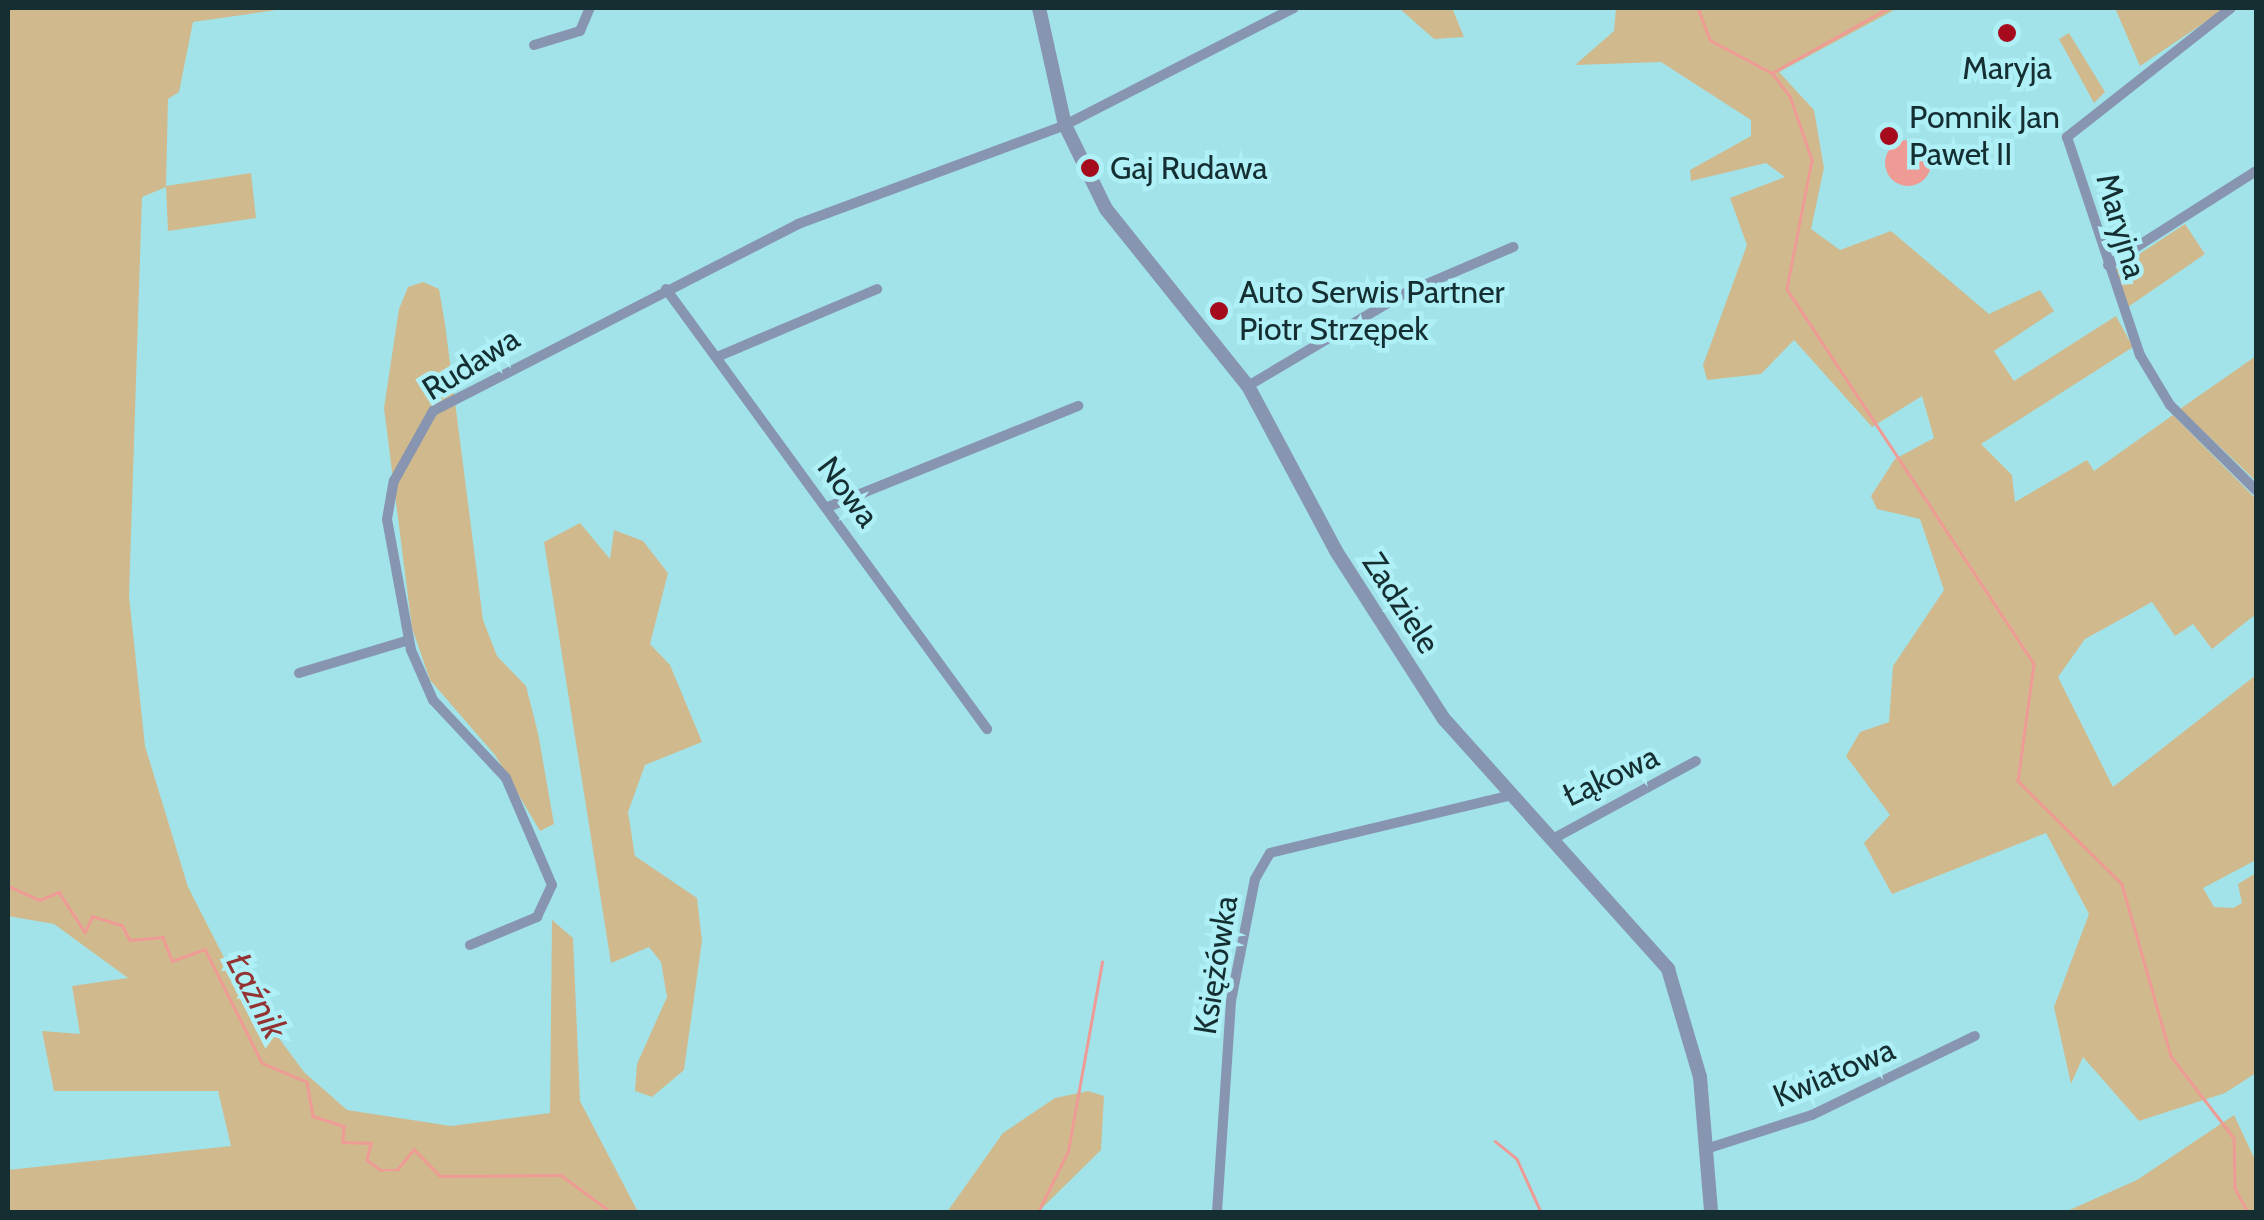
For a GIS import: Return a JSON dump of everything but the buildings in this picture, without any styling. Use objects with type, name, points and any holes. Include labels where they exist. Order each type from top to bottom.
[{"type":"street","points":[[534,45],[580,32],[590,8]]},
{"type":"street","name":"Zadziele","points":[[1039,8],[1065,125],[1106,209],[1248,386],[1365,601],[1507,796],[1668,968],[1698,1067],[1709,1148],[1711,1212]]},
{"type":"street","name":"Rudawa","points":[[470,946],[538,917],[552,897],[552,876],[506,778],[434,700],[408,640],[388,518],[394,481],[434,411],[666,289],[860,198],[1065,125],[1294,8]]},
{"type":"street","name":"Maryjna","points":[[2231,8],[2069,130],[2134,345],[2170,405],[2256,490]]},
{"type":"street","points":[[2108,265],[2256,171]]},
{"type":"street","points":[[1248,386],[1403,294],[1513,246]]},
{"type":"street","name":"Nowa","points":[[666,289],[987,728]]},
{"type":"street","points":[[717,357],[877,289]]},
{"type":"street","points":[[828,506],[1078,406]]},
{"type":"street","points":[[299,673],[408,640]]},
{"type":"street","name":"Łąkowa","points":[[1550,840],[1696,761]]},
{"type":"street","name":"Księżówka","points":[[1217,1212],[1231,1001],[1255,878],[1270,854],[1507,796]]},
{"type":"street","name":"Kwiatowa","points":[[1709,1148],[1812,1115],[1975,1036]]},
{"type":"shaded area","points":[[8,8],[290,8],[193,22],[179,92],[168,99],[166,186],[251,173],[256,218],[168,231],[166,187],[142,197],[129,596],[145,746],[188,887],[235,979],[304,1072],[347,1110],[451,1126],[550,1113],[552,920],[573,938],[580,1101],[638,1212],[8,1212],[8,1170],[231,1146],[218,1091],[54,1091],[42,1031],[80,1034],[72,986],[128,978],[54,924],[8,916]]},
{"type":"shaded area","points":[[1399,8],[1452,8],[1464,37],[1434,39]]},
{"type":"shaded area","points":[[1616,8],[1898,8],[1779,72],[1814,110],[1824,168],[1811,229],[1840,250],[1891,231],[1989,314],[2040,290],[2054,311],[1994,351],[2014,381],[2116,316],[2133,347],[1981,444],[2012,475],[2015,502],[2087,460],[2094,471],[2173,415],[2256,499],[2256,614],[2212,649],[2193,624],[2175,636],[2152,602],[2085,639],[2058,677],[2113,787],[2256,675],[2256,860],[2203,888],[2214,907],[2233,908],[2242,903],[2238,884],[2256,873],[2256,1073],[2225,1093],[2139,1121],[2083,1057],[2071,1084],[2054,1007],[2089,914],[2046,833],[1892,894],[1864,843],[1890,815],[1846,756],[1860,732],[1889,722],[1893,666],[1944,590],[1920,519],[1877,509],[1871,496],[1895,459],[1934,438],[1922,396],[1872,427],[1794,340],[1761,374],[1707,380],[1703,365],[1747,245],[1730,198],[1785,177],[1766,163],[1691,181],[1690,170],[1751,136],[1751,120],[1661,62],[1575,65],[1614,31]]},
{"type":"shaded area","points":[[2115,8],[2226,8],[2140,66]]},
{"type":"shaded area","points":[[2069,33],[2105,92],[2094,103],[2059,39]]},
{"type":"shaded area","points":[[1908,140],[1924,147],[1931,163],[1924,179],[1908,186],[1892,179],[1885,163],[1892,147]]},
{"type":"shaded area","points":[[2185,224],[2205,254],[2125,309],[2115,270]]},
{"type":"shaded area","points":[[423,282],[439,289],[483,620],[497,656],[526,686],[538,733],[554,824],[540,831],[495,755],[430,680],[412,628],[384,408],[399,309],[408,287]]},
{"type":"shaded area","points":[[2256,356],[2256,481],[2180,409]]},
{"type":"shaded area","points":[[580,523],[610,559],[614,530],[643,541],[668,573],[650,644],[670,665],[702,742],[645,765],[628,812],[635,856],[697,898],[702,941],[684,1070],[652,1097],[635,1091],[637,1064],[667,997],[661,962],[649,947],[611,963],[544,542]]},
{"type":"shaded area","points":[[1088,1091],[1104,1096],[1101,1150],[1038,1212],[947,1212],[1003,1133],[1055,1098]]},
{"type":"shaded area","points":[[2234,1115],[2256,1162],[2256,1212],[2065,1212],[2137,1180]]},
{"type":"waterway","points":[[1698,8],[1710,40],[1772,73],[1790,96],[1812,160],[1787,289],[2034,664],[2018,781],[2122,884],[2171,1056],[2234,1138],[2235,1188],[2248,1212]]},
{"type":"waterway","points":[[1772,73],[1889,8]]},
{"type":"waterway","name":"Łaźnik","points":[[8,886],[40,900],[59,892],[85,932],[92,916],[122,925],[130,940],[163,937],[172,961],[205,949],[262,1063],[307,1082],[313,1116],[344,1126],[343,1142],[371,1143],[367,1160],[381,1170],[397,1170],[414,1149],[440,1176],[561,1175],[611,1212]]},
{"type":"waterway","points":[[1038,1212],[1068,1151],[1102,962]]},
{"type":"waterway","points":[[1495,1141],[1517,1159],[1541,1212]]},
{"type":"place","name":"Maryja","points":[[2007,33]]},
{"type":"place","name":"Pomnik Jan Paweł II","points":[[1889,136]]},
{"type":"place","name":"Gaj Rudawa","points":[[1090,168]]},
{"type":"place","name":"Auto Serwis Partner Piotr Strzępek","points":[[1219,311]]}]
